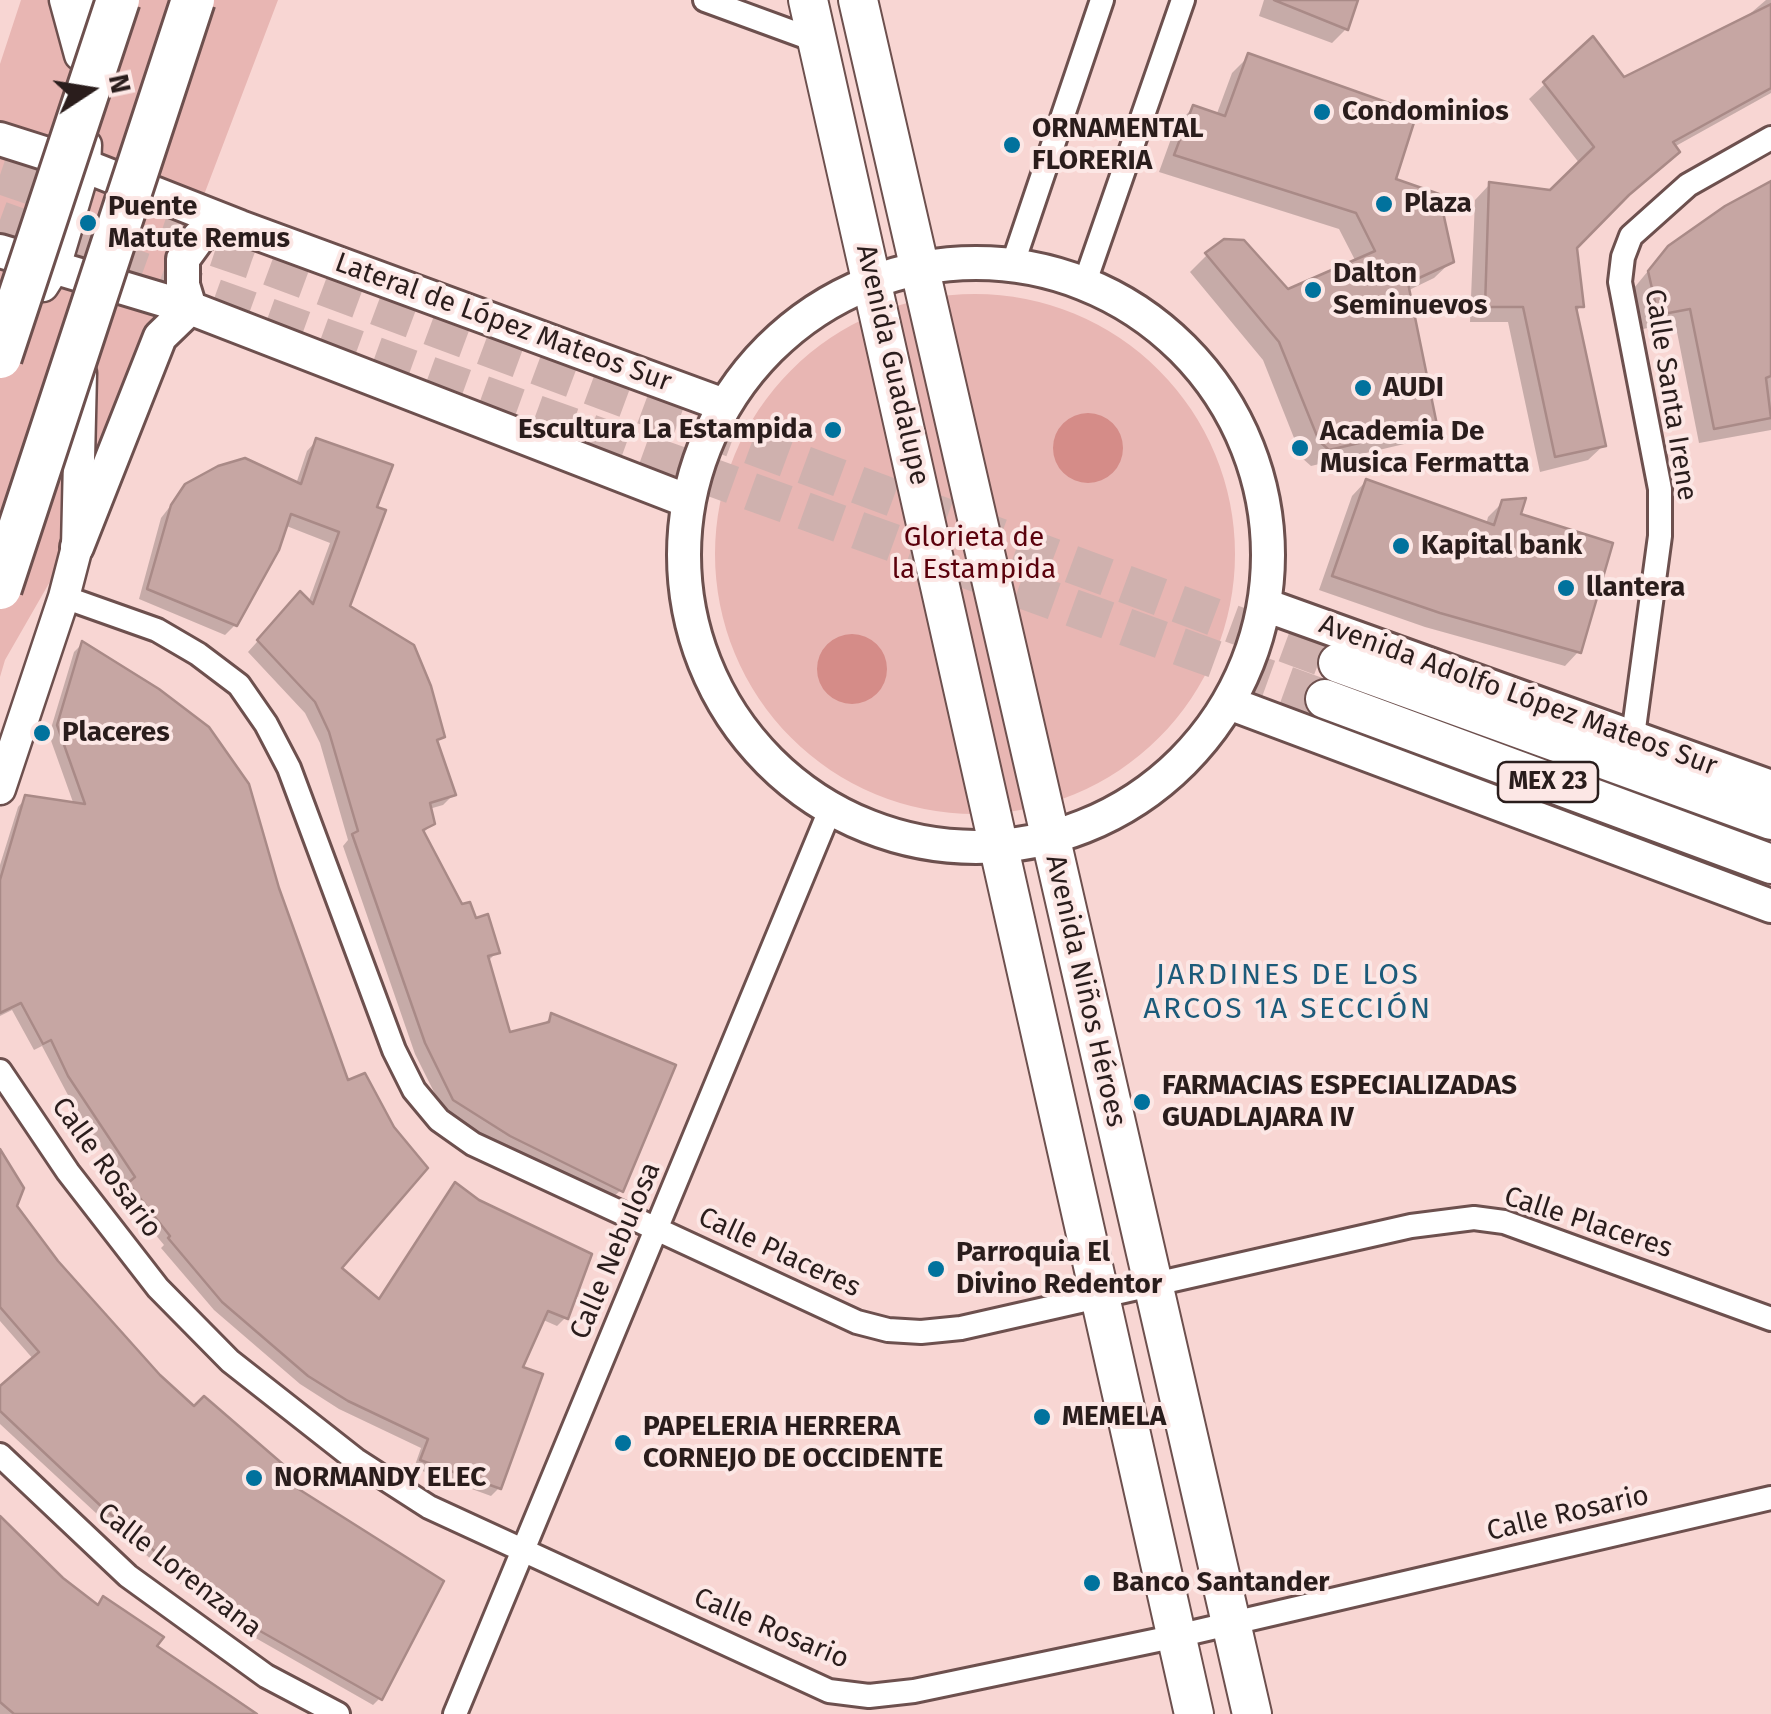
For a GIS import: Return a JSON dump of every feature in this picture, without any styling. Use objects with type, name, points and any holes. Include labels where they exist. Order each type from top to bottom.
[{"type":"highway","points":[[0,354],[118,0]]},
{"type":"highway","points":[[0,588],[193,0]]},
{"type":"main road","name":"Avenida Guadalupe","points":[[808,0],[1000,848]]},
{"type":"main road","name":"Avenida Guadalupe","points":[[858,0],[917,268]]},
{"type":"main road","name":"Lateral de López Mateos Sur","points":[[0,139],[99,172],[724,405]]},
{"type":"main road","points":[[190,308],[182,272],[190,247],[212,230],[240,227]]},
{"type":"main road","points":[[0,251],[190,308],[688,501]]},
{"type":"main road","points":[[945,263],[1013,263],[1085,282],[1129,304],[1169,334],[1204,370],[1232,412],[1258,476],[1269,555],[1264,605],[1229,703],[1188,759],[1133,804],[1085,826],[1000,848],[956,848],[912,842],[870,829],[830,810],[788,780],[752,743],[722,700],[700,654],[688,604],[685,570],[688,501],[724,405],[756,359],[814,309],[872,279],[917,268],[945,263]]},
{"type":"main road","name":"Avenida Niños Héroes","points":[[917,268],[1252,1714]]},
{"type":"main road","points":[[77,547],[160,337],[190,308]]},
{"type":"main road","name":"Avenida Adolfo López Mateos Sur","points":[[1264,605],[1771,787]]},
{"type":"main road","name":"Avenida Adolfo López Mateos Sur","points":[[1338,663],[1771,820]]},
{"type":"main road","name":"MEX 23","points":[[1325,699],[1771,864]]},
{"type":"main road","points":[[1229,703],[1771,906]]},
{"type":"main road","name":"Avenida Niños Héroes","points":[[1000,848],[1194,1714]]},
{"type":"street","points":[[65,0],[88,86],[99,172]]},
{"type":"street","points":[[88,86],[92,0]]},
{"type":"street","points":[[2,777],[64,597],[77,547],[69,272],[99,172],[211,0]]},
{"type":"street","points":[[704,0],[818,41]]},
{"type":"street","points":[[1013,263],[1102,0]]},
{"type":"street","points":[[1085,282],[1182,0]]},
{"type":"street","name":"Calle Santa Irene","points":[[1633,736],[1660,536],[1660,490],[1620,282],[1623,257],[1631,236],[1688,185],[1771,138]]},
{"type":"street","points":[[0,354],[69,272]]},
{"type":"street","name":"Calle Placeres","points":[[64,597],[157,630],[198,654],[238,685],[266,724],[289,768],[394,1050],[414,1090],[439,1120],[473,1144],[857,1322],[888,1330],[921,1332],[960,1328],[1412,1226],[1474,1218],[1518,1227],[1771,1319]]},
{"type":"street","name":"Calle Nebulosa","points":[[456,1714],[830,810]]},
{"type":"street","name":"Calle Rosario","points":[[0,1070],[68,1172],[158,1288],[230,1361],[356,1460],[429,1507],[830,1691],[856,1695],[914,1691],[1177,1636],[1771,1498]]},
{"type":"street","name":"Calle Lorenzana","points":[[0,1455],[128,1576],[266,1676],[338,1714]]},
{"type":"green space","points":[[21,0],[278,0],[71,545],[5,660],[0,677],[0,64]]},
{"type":"green space","name":"Glorieta de la Estampida","points":[[975,294],[1026,299],[1075,314],[1119,338],[1159,370],[1191,410],[1215,454],[1230,503],[1235,554],[1230,605],[1215,654],[1191,698],[1159,738],[1119,770],[1075,794],[1026,809],[975,814],[924,809],[875,794],[831,770],[791,738],[759,698],[735,654],[720,605],[715,554],[720,503],[735,454],[759,410],[791,370],[831,338],[875,314],[924,299]]},
{"type":"shaded area","points":[[1088,413],[1113,423],[1123,448],[1113,473],[1088,483],[1063,473],[1053,448],[1063,423]]},
{"type":"shaded area","points":[[852,634],[877,644],[887,669],[877,694],[852,704],[827,694],[817,669],[827,644]]},
{"type":"building","points":[[1274,0],[1358,0],[1348,30]]},
{"type":"building","points":[[1771,4],[1771,88],[1673,142],[1680,152],[1629,195],[1577,248],[1584,307],[1576,307],[1606,446],[1555,457],[1523,307],[1485,307],[1489,182],[1550,190],[1594,147],[1543,82],[1593,36],[1624,77]]},
{"type":"building","points":[[1248,53],[1417,113],[1396,179],[1439,194],[1454,262],[1408,283],[1437,425],[1329,450],[1319,441],[1279,342],[1205,253],[1224,239],[1244,240],[1288,289],[1375,251],[1356,213],[1174,155],[1193,105],[1225,116]]},
{"type":"building","points":[[1771,181],[1771,376],[1766,378],[1771,418],[1714,429],[1690,309],[1658,315],[1648,271],[1668,246],[1725,206]]},
{"type":"building","points":[[316,438],[393,465],[377,507],[386,510],[350,606],[414,645],[431,686],[445,737],[437,740],[456,795],[430,803],[435,824],[423,830],[462,904],[470,902],[476,918],[488,914],[500,953],[488,956],[510,1032],[549,1022],[551,1013],[676,1065],[623,1192],[510,1136],[453,1100],[425,1043],[352,834],[358,831],[329,732],[315,702],[257,640],[300,591],[313,604],[339,532],[291,514],[279,550],[237,626],[147,589],[171,505],[185,484],[218,466],[245,458],[301,484]]},
{"type":"building","points":[[1366,479],[1494,525],[1502,500],[1526,498],[1521,514],[1613,543],[1581,653],[1440,613],[1332,576]]},
{"type":"building","points":[[82,641],[159,689],[209,727],[249,784],[279,888],[348,1080],[365,1073],[394,1127],[428,1168],[342,1268],[379,1299],[455,1182],[479,1200],[592,1254],[568,1319],[548,1311],[523,1367],[543,1374],[501,1489],[420,1460],[428,1439],[348,1401],[308,1376],[222,1302],[128,1183],[135,1177],[68,1076],[51,1040],[43,1044],[21,1003],[0,1013],[0,880],[25,795],[85,804],[57,725]]},
{"type":"building","points":[[0,1149],[24,1188],[17,1206],[58,1261],[160,1375],[194,1406],[204,1396],[285,1466],[278,1476],[444,1581],[382,1700],[230,1614],[103,1508],[0,1411],[0,1386],[39,1352],[0,1307]]},
{"type":"building","points":[[0,1516],[63,1578],[98,1605],[103,1596],[164,1637],[157,1646],[257,1714],[14,1714],[0,1702]]},
{"type":"tunnel","points":[[0,175],[252,260],[1338,663]]},
{"type":"tunnel","points":[[0,220],[1325,699]]},
{"type":"place","name":"Condominios","points":[[1322,112]]},
{"type":"place","name":"ORNAMENTAL FLORERIA","points":[[1012,145]]},
{"type":"place","name":"Plaza","points":[[1384,204]]},
{"type":"place","name":"Puente Matute Remus","points":[[88,223]]},
{"type":"place","name":"Dalton Seminuevos","points":[[1313,290]]},
{"type":"place","name":"AUDI","points":[[1363,388]]},
{"type":"place","name":"Escultura La Estampida","points":[[833,430]]},
{"type":"place","name":"Academia De Musica Fermatta","points":[[1300,448]]},
{"type":"place","name":"Kapital bank","points":[[1401,546]]},
{"type":"place","name":"llantera","points":[[1566,588]]},
{"type":"place","name":"Placeres","points":[[42,733]]},
{"type":"place","name":"FARMACIAS ESPECIALIZADAS GUADLAJARA IV","points":[[1142,1102]]},
{"type":"place","name":"Parroquia El Divino Redentor","points":[[936,1269]]},
{"type":"place","name":"MEMELA","points":[[1042,1417]]},
{"type":"place","name":"PAPELERIA HERRERA CORNEJO DE OCCIDENTE","points":[[623,1443]]},
{"type":"place","name":"NORMANDY ELEC","points":[[254,1478]]},
{"type":"place","name":"Banco Santander","points":[[1092,1583]]},
{"type":"district","name":"JARDINES DE LOS ARCOS 1A SECCIÓN","points":[[1288,993]]}]
